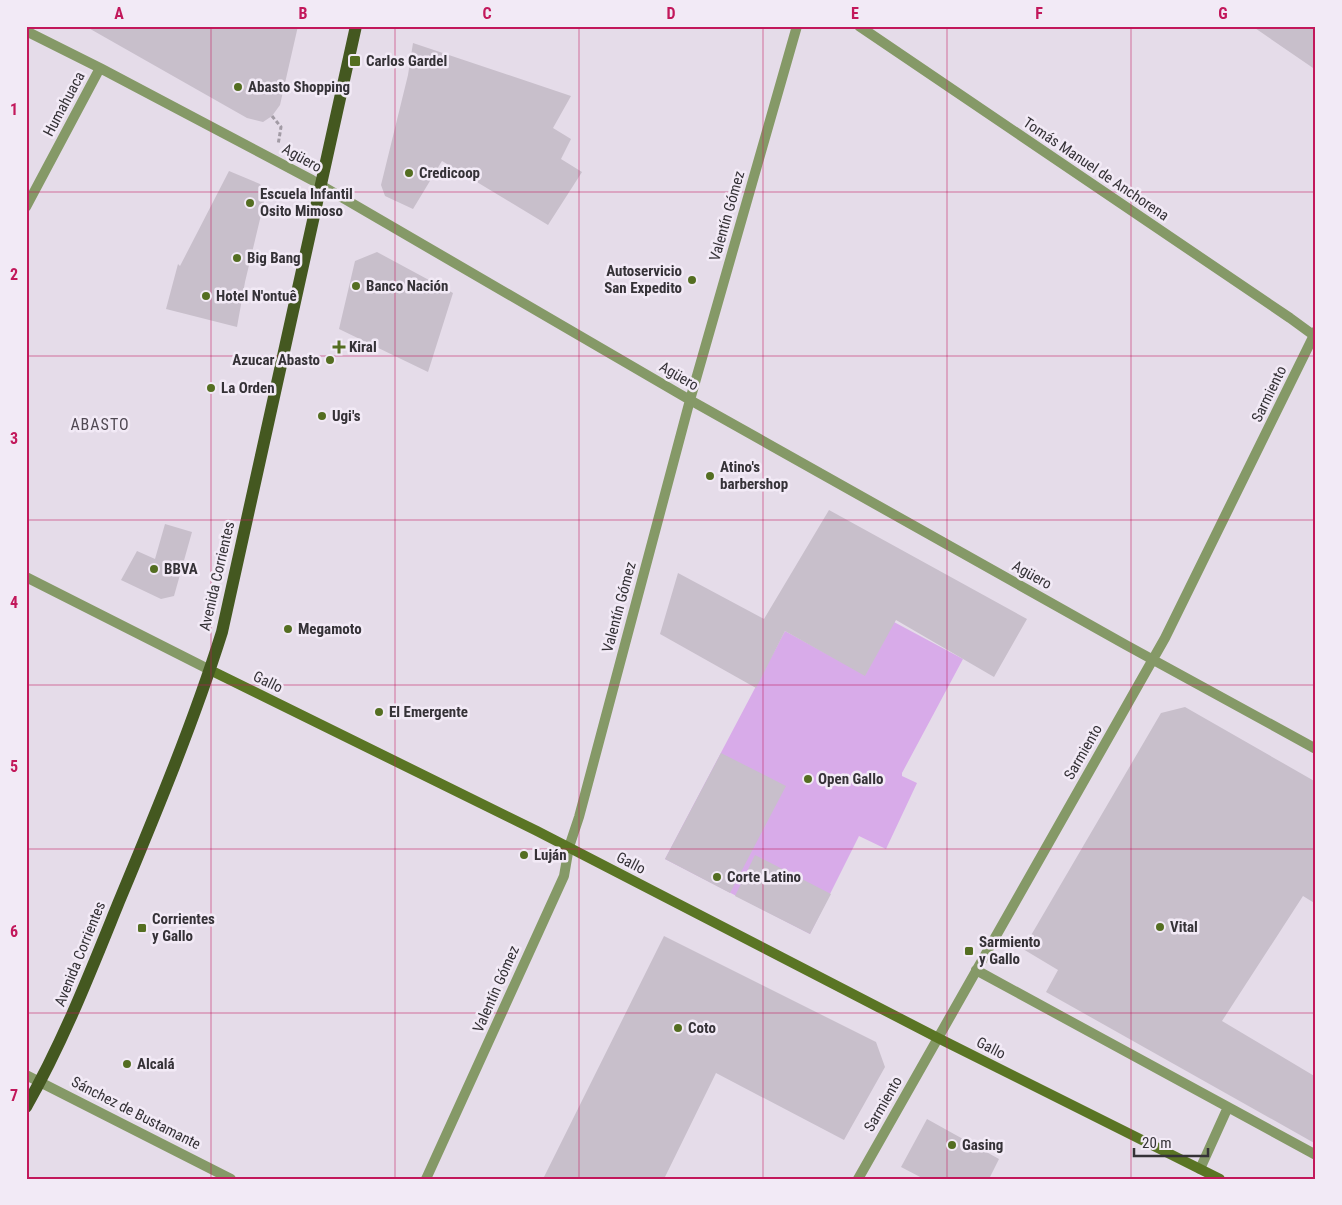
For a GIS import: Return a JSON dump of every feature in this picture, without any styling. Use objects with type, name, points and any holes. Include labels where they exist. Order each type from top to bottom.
[{"type":"main road","name":"Avenida Corrientes","points":[[26,1107],[41,1081],[69,1023],[142,846],[210,670],[222,632],[356,26]]},
{"type":"main road","name":"Gallo","points":[[210,670],[569,847],[938,1038],[1220,1179]]},
{"type":"street","name":"Valentín Gómez","points":[[426,1179],[564,876],[569,847],[579,817],[690,400],[798,26]]},
{"type":"street","name":"Tomás Manuel de Anchorena","points":[[859,26],[1315,334]]},
{"type":"street","name":"Agüero","points":[[26,31],[100,68],[320,185],[690,400],[1316,749]]},
{"type":"street","name":"Humahuaca","points":[[26,207],[100,68]]},
{"type":"street","name":"Sarmiento","points":[[858,1179],[1154,660],[1315,334]]},
{"type":"street","name":"Gallo","points":[[26,577],[210,670]]},
{"type":"street","points":[[976,970],[1316,1155]]},
{"type":"street","name":"Sánchez de Bustamante","points":[[26,1075],[231,1179]]},
{"type":"street","points":[[1200,1169],[1228,1107]]},
{"type":"path","points":[[272,116],[281,127],[280,139],[274,160]]},
{"type":"shaded area","name":"Open Gallo","points":[[894,622],[963,659],[902,773],[902,776],[917,783],[886,849],[859,836],[810,934],[665,859],[785,631],[865,675]]},
{"type":"building","name":"Abasto Shopping","points":[[85,26],[298,26],[280,105],[272,116],[263,122],[247,118]]},
{"type":"building","points":[[1252,26],[1312,26],[1316,28],[1316,70]]},
{"type":"building","points":[[413,43],[571,96],[553,128],[571,139],[561,159],[582,172],[548,225],[442,161],[413,209],[385,196],[381,185],[408,75]]},
{"type":"building","points":[[229,171],[260,184],[266,194],[245,282],[237,327],[166,309],[178,264],[180,266]]},
{"type":"building","points":[[377,252],[453,293],[428,372],[339,329],[355,261]]},
{"type":"building","points":[[829,510],[1027,619],[994,677],[896,620],[865,676],[785,631],[756,688],[660,634],[678,573],[764,619]]},
{"type":"building","name":"BBVA","points":[[165,524],[192,532],[174,596],[161,599],[121,580],[137,551],[155,559]]},
{"type":"building","name":"Vital","points":[[1185,707],[1316,782],[1316,904],[1303,896],[1222,1021],[1316,1077],[1316,1144],[1046,992],[1058,970],[1023,949],[1161,713]]},
{"type":"building","points":[[721,753],[786,786],[730,893],[665,859]]},
{"type":"building","points":[[755,855],[831,894],[810,934],[735,896]]},
{"type":"building","name":"Coto","points":[[664,936],[876,1042],[885,1067],[844,1140],[716,1073],[664,1179],[543,1179]]},
{"type":"building","points":[[927,1119],[999,1159],[989,1179],[924,1179],[901,1167]]},
{"type":"place","name":"Carlos Gardel","points":[[355,61]]},
{"type":"place","name":"Abasto Shopping","points":[[238,87]]},
{"type":"place","name":"Credicoop","points":[[409,173]]},
{"type":"place","name":"Escuela Infantil Osito Mimoso","points":[[250,203]]},
{"type":"place","name":"Big Bang","points":[[237,258]]},
{"type":"place","name":"Autoservicio San Expedito","points":[[692,280]]},
{"type":"place","name":"Banco Nación","points":[[356,286]]},
{"type":"place","name":"Hotel N'ontuê","points":[[206,296]]},
{"type":"place","name":"Kiral","points":[[339,347]]},
{"type":"place","name":"Azucar Abasto","points":[[330,360]]},
{"type":"place","name":"La Orden","points":[[211,388]]},
{"type":"place","name":"Ugi's","points":[[322,416]]},
{"type":"place","name":"Atino's barbershop","points":[[710,476]]},
{"type":"place","name":"BBVA","points":[[154,569]]},
{"type":"place","name":"Megamoto","points":[[288,629]]},
{"type":"place","name":"El Emergente","points":[[379,712]]},
{"type":"place","name":"Open Gallo","points":[[808,779]]},
{"type":"place","name":"Luján","points":[[524,855]]},
{"type":"place","name":"Corte Latino","points":[[717,877]]},
{"type":"place","name":"Vital","points":[[1160,927]]},
{"type":"place","name":"Corrientes y Gallo","points":[[142,928]]},
{"type":"place","name":"Sarmiento y Gallo","points":[[969,951]]},
{"type":"place","name":"Coto","points":[[678,1028]]},
{"type":"place","name":"Alcalá","points":[[127,1064]]},
{"type":"place","name":"Gasing","points":[[952,1145]]},
{"type":"district","name":"ABASTO","points":[[100,424]]}]
